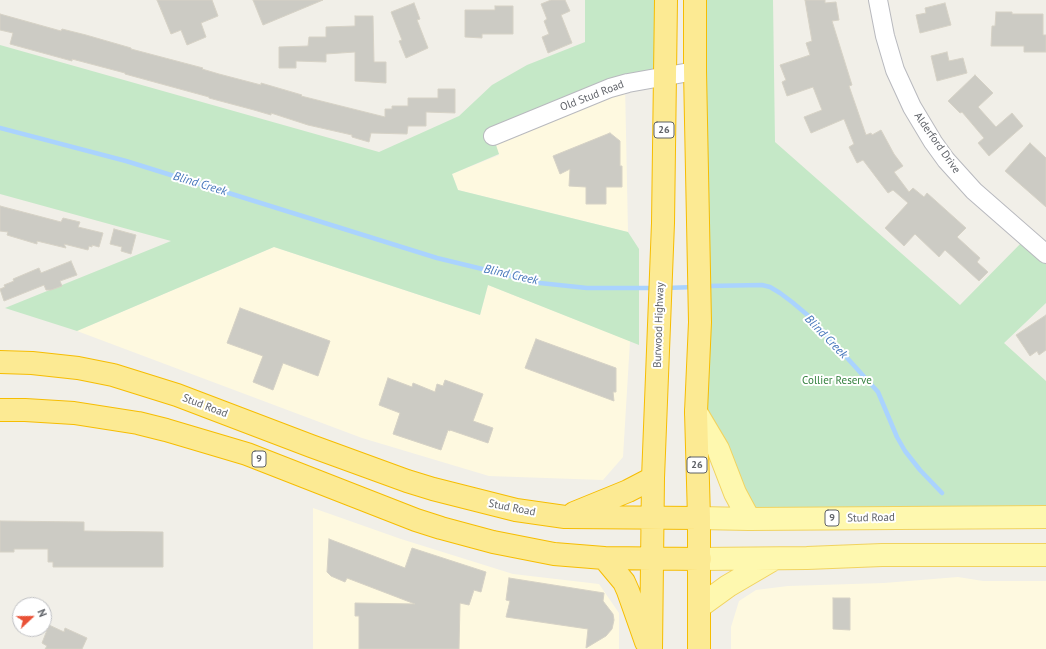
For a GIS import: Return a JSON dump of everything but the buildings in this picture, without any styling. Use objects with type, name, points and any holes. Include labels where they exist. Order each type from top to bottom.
[{"type":"highway","name":"Burwood Highway","points":[[650,649],[653,559],[653,478],[662,223],[666,0]]},
{"type":"highway","name":"26","points":[[696,0],[695,72],[700,334],[696,412],[700,559],[699,649]]},
{"type":"highway","name":"Stud Road","points":[[0,362],[32,363],[78,368],[113,375],[176,395],[407,481],[516,510],[565,517],[699,518]]},
{"type":"highway","name":"9","points":[[0,410],[74,413],[166,430],[247,454],[441,528],[492,542],[554,554],[604,558],[700,559]]},
{"type":"highway","points":[[565,517],[628,491],[653,478]]},
{"type":"highway","points":[[604,558],[624,582],[650,649]]},
{"type":"main road","points":[[696,412],[718,449],[735,493],[749,519]]},
{"type":"main road","name":"Stud Road","points":[[699,518],[1046,517]]},
{"type":"main road","name":"9","points":[[700,559],[854,555],[1046,555]]},
{"type":"main road","points":[[699,607],[728,586],[775,558]]},
{"type":"street","name":"Alderford Drive","points":[[878,0],[885,36],[895,70],[912,107],[933,142],[946,160],[974,192],[1046,254]]},
{"type":"street","name":"Old Stud Road","points":[[492,136],[610,88],[665,76],[695,72]]},
{"type":"shaded area","points":[[625,84],[628,232],[458,190],[452,174],[499,155],[493,136]]},
{"type":"shaded area","points":[[274,247],[480,315],[488,285],[630,341],[623,457],[603,480],[489,476],[362,438],[77,331]]},
{"type":"shaded area","points":[[313,508],[401,539],[513,574],[599,584],[619,613],[619,649],[313,649]]},
{"type":"shaded area","points":[[958,577],[983,581],[1046,581],[1046,649],[731,649],[731,627],[739,601],[756,590],[788,586],[884,583]]},
{"type":"green space","points":[[585,0],[666,0],[665,76],[493,136],[499,154],[452,174],[458,190],[628,232],[639,249],[639,345],[488,285],[480,315],[274,247],[77,331],[5,308],[171,241],[0,194],[0,45],[379,152],[459,116],[492,85],[527,65],[585,42]]},
{"type":"green space","name":"Collier Reserve","points":[[695,0],[773,0],[775,142],[960,305],[1027,237],[1046,254],[1046,303],[1004,343],[1046,381],[1046,517],[749,519],[696,412]]},
{"type":"waterway","name":"Blind Creek","points":[[0,128],[126,161],[437,258],[540,283],[587,288],[655,288]]},
{"type":"waterway","name":"Blind Creek","points":[[706,286],[762,285],[770,287],[792,302],[811,318],[878,392],[897,437],[905,451],[920,470],[942,493]]},
{"type":"waterway","name":"Blind Creek","points":[[666,288],[695,287]]}]
